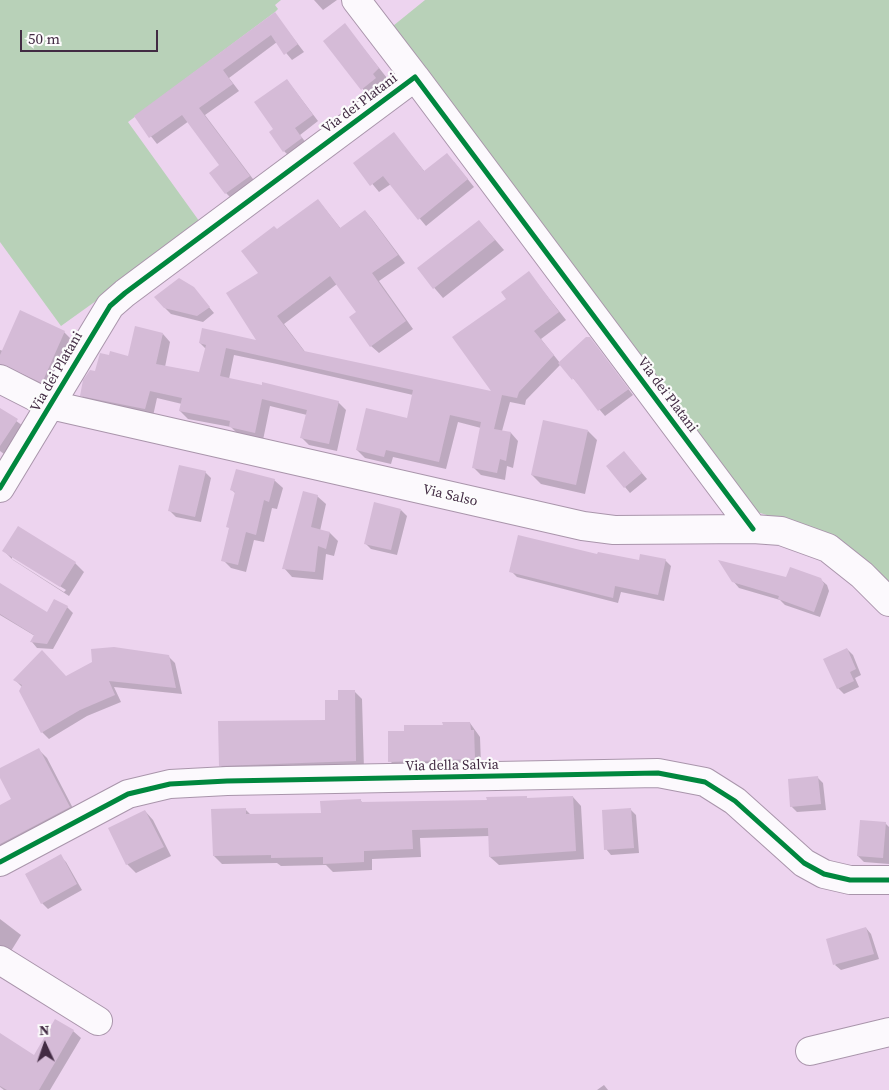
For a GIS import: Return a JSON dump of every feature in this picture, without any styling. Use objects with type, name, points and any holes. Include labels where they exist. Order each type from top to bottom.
[{"type":"street","points":[[356,0],[415,78]]},
{"type":"street","name":"Via dei Platani","points":[[0,488],[52,405],[93,332],[110,306],[415,78],[753,529]]},
{"type":"street","name":"Via Salso","points":[[0,379],[52,405],[583,526],[638,530],[753,529],[781,531],[828,548],[862,574],[889,602]]},
{"type":"street","name":"Via della Salvia","points":[[0,862],[128,794],[170,784],[227,781],[658,774],[705,782],[736,801],[804,863],[824,874],[850,880],[889,880]]},
{"type":"street","points":[[0,960],[98,1021]]},
{"type":"street","points":[[810,1051],[889,1032]]},
{"type":"green space","points":[[0,0],[281,0],[275,5],[278,9],[275,12],[128,122],[202,225],[61,326],[0,242]]},
{"type":"green space","points":[[425,0],[889,0],[889,582],[832,536],[754,511],[388,30]]},
{"type":"building","points":[[275,12],[298,44],[284,55],[271,35],[223,70],[233,84],[199,108],[250,176],[225,194],[209,173],[219,165],[182,115],[149,138],[134,116]]},
{"type":"building","points":[[345,23],[379,68],[373,74],[376,78],[361,90],[323,41]]},
{"type":"building","points":[[287,79],[313,115],[295,128],[302,138],[283,152],[269,132],[273,129],[254,102]]},
{"type":"building","points":[[394,132],[424,171],[447,153],[468,179],[418,220],[383,176],[370,186],[353,163]]},
{"type":"building","points":[[318,199],[340,228],[365,210],[398,255],[372,273],[406,321],[370,347],[349,317],[356,312],[330,276],[277,316],[304,351],[491,391],[452,337],[506,299],[501,292],[529,271],[559,312],[534,331],[554,355],[519,392],[517,398],[502,395],[494,429],[511,432],[506,461],[500,459],[497,473],[472,468],[481,422],[450,415],[439,462],[386,450],[384,457],[356,450],[366,408],[407,418],[413,390],[226,348],[220,376],[262,385],[262,382],[339,401],[329,444],[300,438],[307,410],[262,399],[255,433],[229,427],[230,421],[179,411],[182,398],[150,391],[145,409],[80,396],[83,380],[90,370],[95,371],[100,353],[109,355],[110,351],[128,356],[135,326],[163,333],[156,364],[199,372],[206,345],[199,343],[202,328],[256,340],[226,293],[258,273],[241,251],[274,226],[277,229]]},
{"type":"building","points":[[479,220],[495,240],[433,289],[417,268]]},
{"type":"building","points":[[179,278],[194,287],[210,307],[197,316],[164,308],[154,297]]},
{"type":"building","points":[[20,310],[65,331],[42,383],[0,364],[0,355]]},
{"type":"building","points":[[586,337],[590,337],[629,389],[598,411],[573,378],[572,380],[558,363]]},
{"type":"building","points":[[0,408],[18,419],[0,446]]},
{"type":"building","points":[[543,420],[588,430],[576,485],[531,475]]},
{"type":"building","points":[[624,451],[642,473],[624,488],[606,466]]},
{"type":"building","points":[[179,465],[206,471],[195,517],[168,511]]},
{"type":"building","points":[[236,469],[275,479],[269,502],[264,500],[256,535],[246,532],[238,565],[221,561],[229,528],[226,527],[235,492],[230,490]]},
{"type":"building","points":[[303,491],[318,495],[311,527],[330,532],[326,549],[318,546],[315,572],[282,569]]},
{"type":"building","points":[[374,502],[401,509],[391,550],[364,544]]},
{"type":"building","points":[[18,526],[76,562],[60,587],[2,551]]},
{"type":"building","points":[[518,535],[597,554],[598,552],[639,560],[640,554],[666,559],[658,595],[615,586],[613,598],[509,572]]},
{"type":"building","points":[[718,560],[786,577],[790,567],[821,578],[824,584],[814,612],[778,599],[779,596],[732,582]]},
{"type":"building","points":[[0,583],[47,612],[54,599],[68,606],[47,644],[30,642],[34,635],[0,614]]},
{"type":"building","points":[[114,647],[169,655],[176,688],[109,681],[115,695],[80,710],[41,733],[19,691],[22,685],[13,680],[42,650],[66,676],[92,662],[91,649]]},
{"type":"building","points":[[847,648],[856,669],[850,672],[854,681],[837,689],[823,659]]},
{"type":"building","points":[[338,690],[355,690],[356,761],[219,766],[218,721],[325,720],[325,700],[338,700]]},
{"type":"building","points":[[442,722],[470,722],[471,730],[474,730],[475,759],[388,762],[388,731],[404,731],[404,725],[443,725]]},
{"type":"building","points":[[39,748],[70,807],[0,844],[0,805],[11,799],[0,778],[0,768]]},
{"type":"building","points":[[818,776],[821,804],[790,807],[788,779]]},
{"type":"building","points":[[527,796],[527,798],[573,796],[576,851],[489,857],[488,828],[412,830],[413,849],[364,851],[364,862],[323,864],[323,857],[271,858],[271,855],[213,856],[211,809],[246,808],[246,814],[321,813],[320,801],[361,799],[361,802],[487,800],[486,797]]},
{"type":"building","points":[[631,808],[634,848],[604,850],[602,810]]},
{"type":"building","points":[[145,810],[164,847],[126,865],[108,828]]},
{"type":"building","points":[[860,820],[886,822],[883,858],[857,856]]},
{"type":"building","points":[[61,854],[77,884],[41,904],[25,874]]},
{"type":"building","points":[[866,927],[874,954],[833,965],[826,939]]},
{"type":"building","points":[[55,1019],[74,1030],[39,1090],[7,1090],[0,1086],[0,1033],[34,1055]]},
{"type":"cycle path","points":[[0,488],[110,306],[415,77],[753,529]]},
{"type":"cycle path","points":[[0,862],[128,794],[170,784],[227,781],[658,773],[705,782],[735,801],[804,863],[824,874],[850,880],[889,880]]}]
